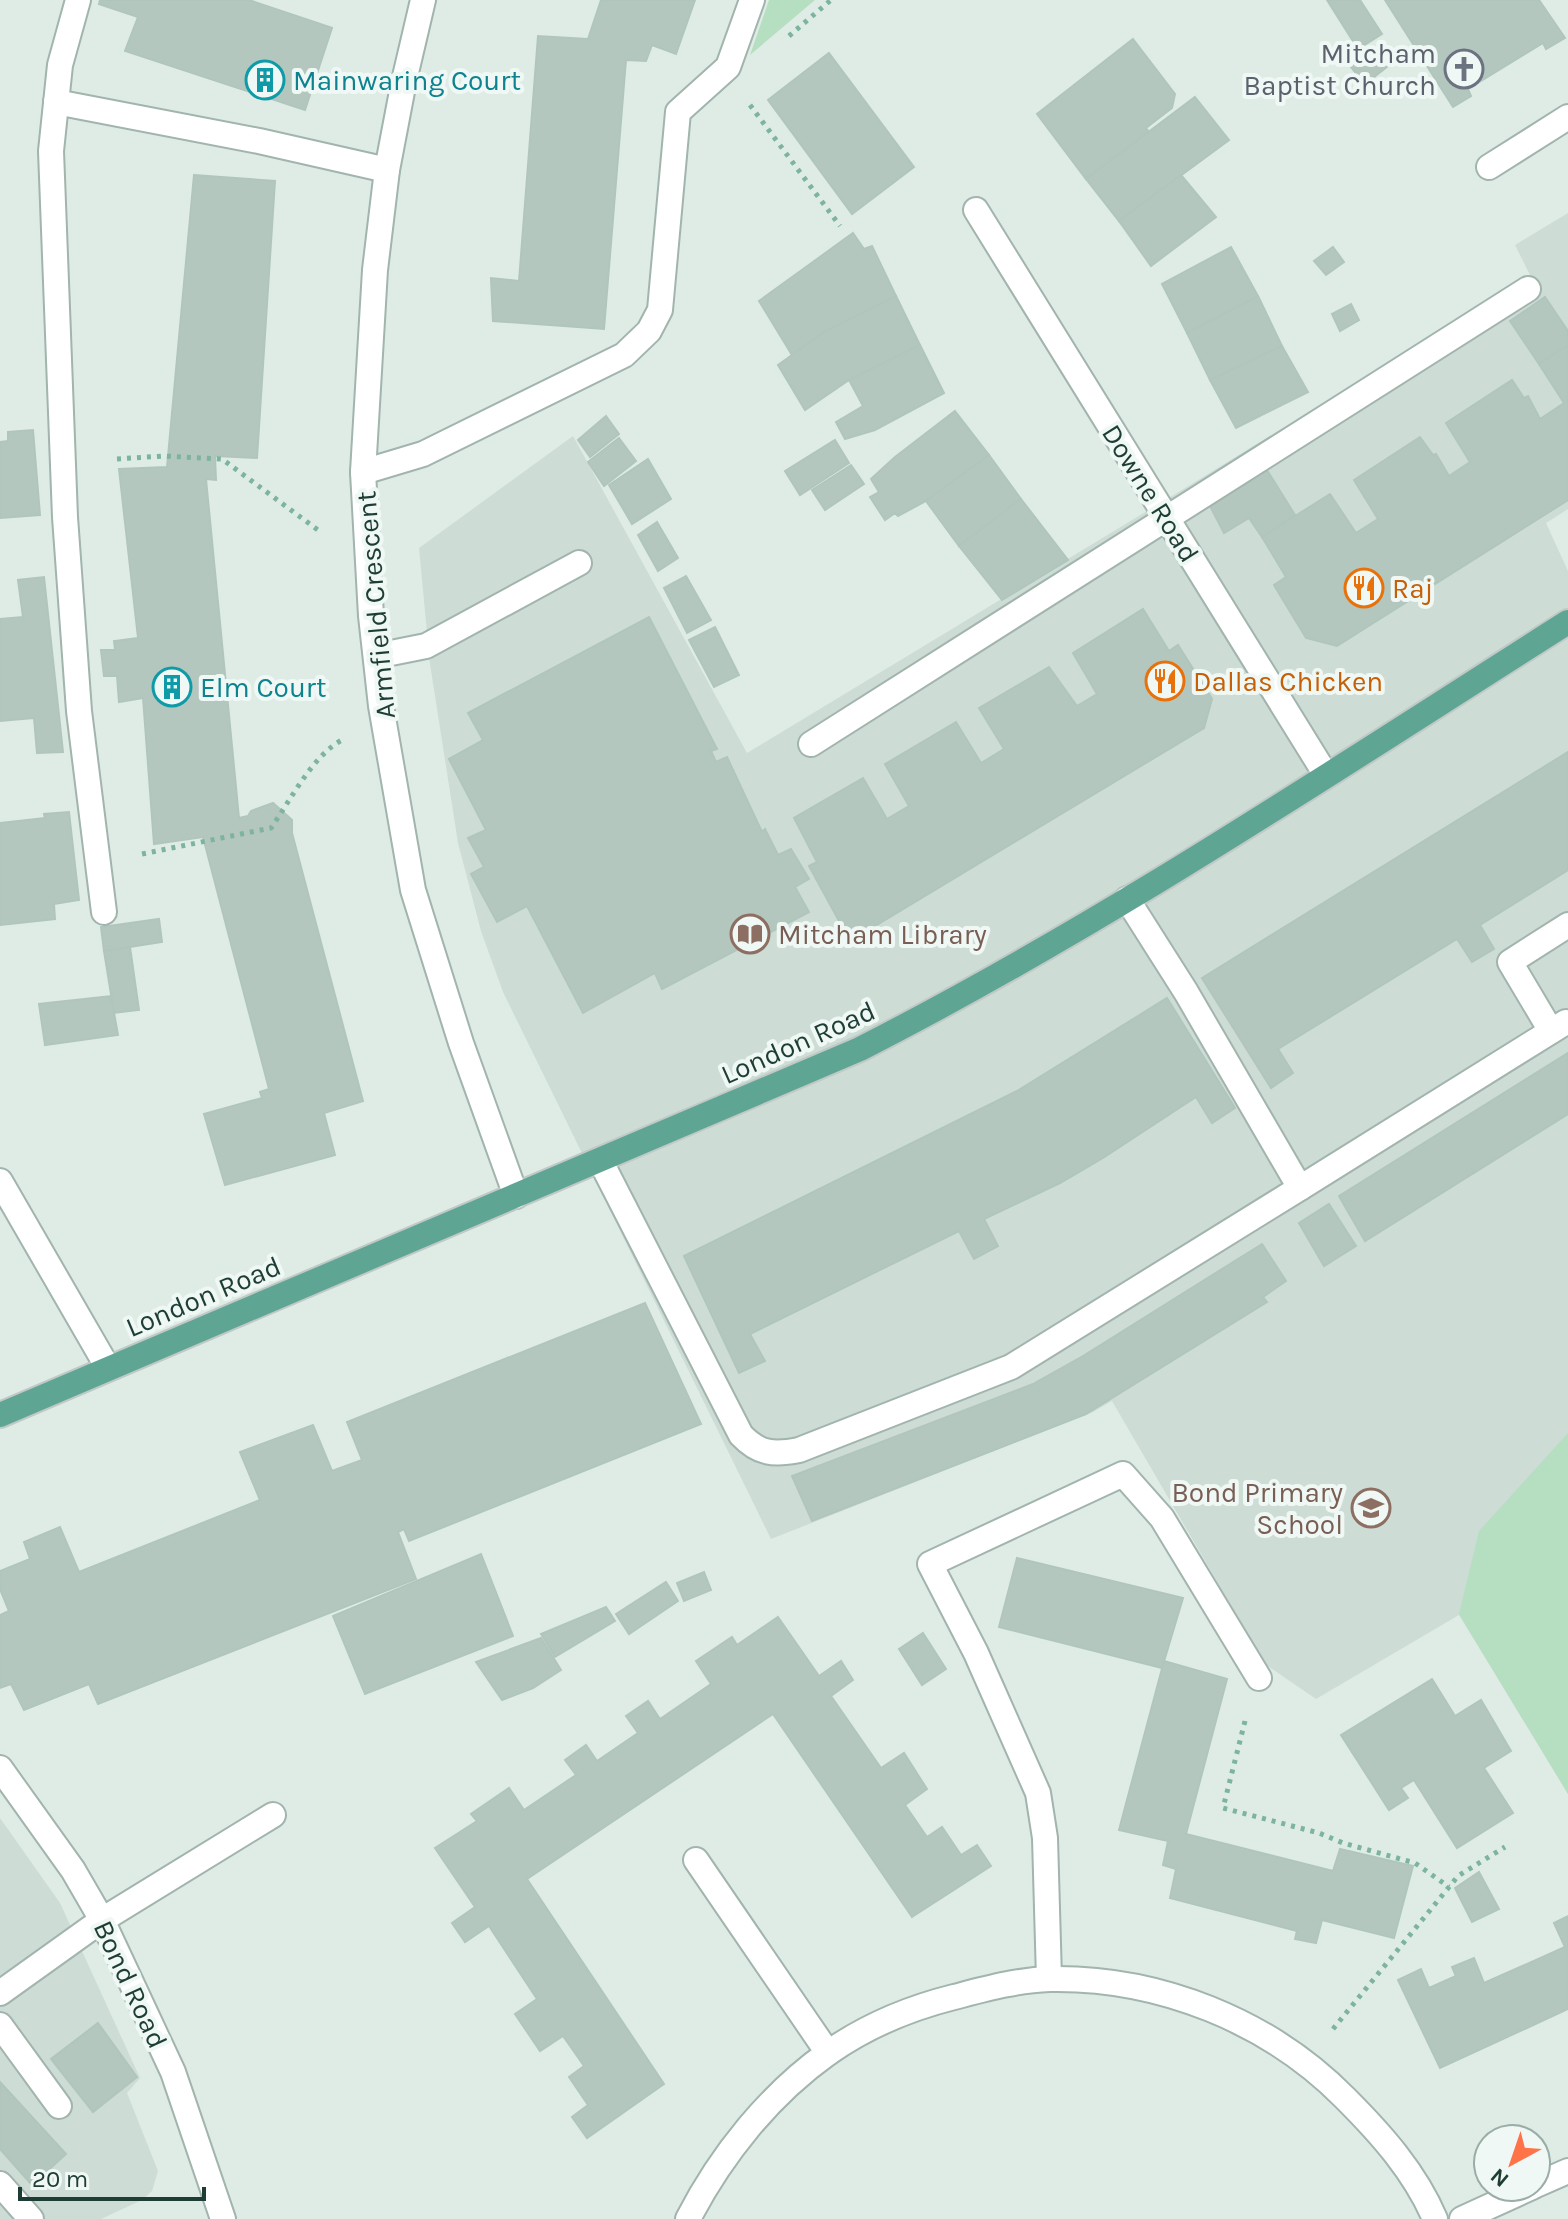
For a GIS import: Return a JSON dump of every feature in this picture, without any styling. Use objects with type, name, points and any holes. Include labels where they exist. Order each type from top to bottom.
[{"type":"main road","name":"London Road","points":[[0,1415],[860,1049],[936,1010],[1127,899],[1568,622]]},
{"type":"street","points":[[78,0],[60,65],[51,151],[65,517],[79,711],[104,912]]},
{"type":"street","name":"Armfield Crescent","points":[[423,0],[387,170],[375,270],[363,472],[376,656],[381,706],[413,890],[461,1043],[516,1196]]},
{"type":"street","points":[[363,472],[423,454],[624,355],[649,331],[660,310],[678,112],[728,67],[752,0]]},
{"type":"street","points":[[56,102],[259,141],[387,170]]},
{"type":"street","points":[[1489,167],[1568,117]]},
{"type":"street","name":"Downe Road","points":[[976,210],[1326,775]]},
{"type":"street","points":[[811,744],[1528,289]]},
{"type":"street","points":[[376,656],[426,646],[579,563]]},
{"type":"street","points":[[1127,899],[1186,992],[1300,1188]]},
{"type":"street","points":[[600,1160],[741,1435],[753,1447],[766,1452],[799,1450],[1011,1367],[1559,1026],[1510,962],[1568,925]]},
{"type":"street","points":[[0,1181],[108,1368]]},
{"type":"street","points":[[1049,1979],[1045,1838],[1038,1793],[976,1653],[930,1564],[1123,1474],[1162,1518],[1259,1678]]},
{"type":"street","name":"Bond Road","points":[[0,1768],[73,1870],[102,1920],[173,2072],[223,2219]]},
{"type":"street","points":[[0,1993],[102,1920],[273,1815]]},
{"type":"street","points":[[696,1860],[828,2053]]},
{"type":"street","points":[[688,2219],[703,2190],[748,2130],[791,2083],[828,2053],[901,2014],[939,2000],[1000,1985],[1049,1979],[1115,1985],[1169,1996],[1220,2012],[1262,2034],[1320,2073],[1369,2122],[1401,2159],[1435,2219]]},
{"type":"street","points":[[0,2025],[59,2106]]},
{"type":"street","points":[[0,2184],[25,2218]]},
{"type":"street","points":[[1462,2219],[1497,2203]]},
{"type":"path","points":[[728,67],[733,82],[840,226]]},
{"type":"path","points":[[117,459],[164,456],[222,459],[326,536]]},
{"type":"path","points":[[138,855],[271,828],[320,758],[343,740]]},
{"type":"path","points":[[1259,1678],[1252,1694],[1223,1808],[1319,1833],[1415,1863],[1449,1887]]},
{"type":"path","points":[[1327,2036],[1458,1876],[1505,1847]]},
{"type":"shaded area","points":[[1568,213],[1568,509],[1546,523],[1568,571],[1568,1794],[1459,1615],[1316,1699],[1265,1664],[1112,1401],[1093,1412],[771,1539],[503,992],[481,931],[458,843],[430,664],[419,548],[573,436],[747,753],[1530,275],[1515,245]]},
{"type":"shaded area","points":[[0,1818],[60,1903],[140,2078],[127,2093],[158,2171],[152,2191],[142,2200],[101,2219],[0,2219]]},
{"type":"green space","points":[[769,0],[815,0],[750,55]]},
{"type":"green space","points":[[1568,1433],[1568,1794],[1459,1614],[1479,1531]]},
{"type":"building","name":"Mainwaring Court","points":[[100,0],[249,0],[332,28],[305,110],[125,51],[138,17],[99,4]]},
{"type":"building","points":[[601,0],[695,0],[676,54],[652,45],[646,61],[626,60],[604,329],[493,321],[491,278],[519,281],[538,36],[588,39]]},
{"type":"building","points":[[1327,0],[1360,0],[1382,34],[1358,49]]},
{"type":"building","name":"Mitcham Baptist Church","points":[[1385,0],[1539,0],[1565,38],[1546,49],[1543,43],[1468,89],[1471,96],[1453,107]]},
{"type":"building","points":[[1133,39],[1175,94],[1172,108],[1146,128],[1149,132],[1086,179],[1037,114]]},
{"type":"building","points":[[1374,48],[1388,66],[1365,84],[1350,66]]},
{"type":"building","points":[[829,53],[914,167],[852,214],[768,100]]},
{"type":"building","points":[[1195,97],[1229,140],[1119,221],[1086,179]]},
{"type":"building","name":"Elm Court","points":[[194,175],[275,181],[257,458],[215,456],[216,480],[206,479],[239,818],[273,803],[292,820],[292,833],[363,1101],[324,1113],[335,1155],[225,1185],[204,1114],[262,1098],[260,1092],[269,1089],[203,837],[154,844],[143,698],[119,702],[117,676],[104,676],[101,650],[115,650],[114,641],[138,638],[119,469],[167,467]]},
{"type":"building","points":[[1181,175],[1216,217],[1151,266],[1119,221]]},
{"type":"building","points":[[853,233],[864,249],[872,246],[896,296],[824,332],[792,355],[759,301]]},
{"type":"building","points":[[1231,247],[1258,296],[1187,333],[1162,284]]},
{"type":"building","points":[[1333,247],[1344,262],[1326,275],[1314,261]]},
{"type":"building","points":[[896,296],[920,345],[849,380],[805,410],[778,365],[824,332]]},
{"type":"building","points":[[1258,296],[1282,346],[1210,380],[1187,333]]},
{"type":"building","points":[[1545,297],[1568,331],[1568,345],[1539,364],[1510,321]]},
{"type":"building","points":[[1351,304],[1359,320],[1340,331],[1332,314]]},
{"type":"building","points":[[920,345],[944,393],[875,430],[845,439],[836,422],[863,406],[849,380]]},
{"type":"building","points":[[1568,345],[1568,500],[1337,646],[1306,638],[1274,585],[1286,577],[1262,537],[1330,494],[1356,533],[1378,519],[1354,480],[1420,437],[1433,455],[1436,454],[1449,476],[1470,462],[1446,423],[1512,380],[1524,398],[1528,396],[1540,419],[1564,403],[1539,364]]},
{"type":"building","points":[[1282,346],[1308,392],[1236,428],[1210,380]]},
{"type":"building","points":[[955,411],[989,455],[926,501],[885,520],[870,497],[879,492],[871,479]]},
{"type":"building","points":[[606,416],[619,434],[590,457],[578,440]]},
{"type":"building","points":[[33,430],[40,515],[0,518],[0,442],[8,441],[8,432]]},
{"type":"building","points":[[619,438],[636,461],[604,486],[588,462]]},
{"type":"building","points":[[835,440],[849,463],[800,495],[785,471]]},
{"type":"building","points":[[989,455],[1021,499],[959,546],[926,501]]},
{"type":"building","points":[[648,459],[671,499],[632,524],[609,485]]},
{"type":"building","points":[[851,465],[864,484],[825,510],[812,490]]},
{"type":"building","points":[[1265,467],[1295,515],[1262,537],[1249,518],[1224,533],[1209,504]]},
{"type":"building","points":[[1021,499],[1068,560],[1002,600],[959,546]]},
{"type":"building","points":[[657,522],[678,558],[658,571],[638,535]]},
{"type":"building","points":[[686,576],[711,620],[687,633],[664,588]]},
{"type":"building","points":[[44,577],[63,752],[37,753],[34,718],[0,721],[0,619],[23,617],[18,580]]},
{"type":"building","points":[[1143,609],[1169,651],[1178,645],[1212,699],[1204,728],[850,941],[809,866],[817,862],[794,818],[863,778],[887,819],[909,806],[885,764],[956,722],[981,763],[1004,749],[979,708],[1049,667],[1077,706],[1097,694],[1073,653]]},
{"type":"building","name":"Mitcham Library","points":[[649,617],[717,749],[711,751],[716,762],[727,757],[762,832],[765,829],[778,855],[791,849],[809,879],[795,887],[809,912],[662,989],[655,973],[583,1013],[527,906],[497,922],[471,874],[484,867],[468,838],[486,830],[449,759],[483,740],[468,713]]},
{"type":"building","points":[[715,627],[739,675],[714,687],[689,640]]},
{"type":"building","points":[[1568,752],[1568,870],[1480,925],[1494,949],[1472,962],[1457,939],[1278,1049],[1293,1073],[1271,1088],[1202,978]]},
{"type":"building","points":[[69,812],[79,900],[54,904],[55,919],[0,925],[0,823]]},
{"type":"building","points":[[159,919],[162,942],[104,951],[101,927]]},
{"type":"building","points":[[130,947],[139,1010],[114,1013],[104,951]]},
{"type":"building","points":[[111,996],[118,1035],[45,1045],[39,1004]]},
{"type":"building","points":[[1167,998],[1235,1108],[1212,1123],[1196,1097],[1060,1183],[984,1219],[998,1246],[974,1259],[959,1231],[750,1334],[765,1361],[739,1373],[684,1256],[1017,1091]]},
{"type":"building","points":[[1568,1053],[1568,1114],[1365,1241],[1339,1196]]},
{"type":"building","points":[[1329,1204],[1356,1246],[1324,1266],[1299,1223]]},
{"type":"building","points":[[1262,1244],[1286,1281],[1263,1297],[1267,1302],[1086,1414],[812,1521],[792,1476],[1033,1384]]},
{"type":"building","points":[[645,1303],[701,1424],[409,1541],[404,1529],[398,1532],[416,1579],[98,1704],[89,1684],[24,1710],[11,1684],[0,1688],[0,1615],[9,1611],[0,1589],[0,1571],[30,1559],[24,1542],[60,1527],[79,1572],[260,1500],[240,1452],[313,1425],[332,1471],[362,1460],[347,1422]]},
{"type":"building","points":[[481,1554],[513,1636],[365,1694],[333,1616]]},
{"type":"building","points":[[1017,1558],[1183,1598],[1162,1668],[999,1627]]},
{"type":"building","points":[[704,1572],[711,1590],[684,1601],[677,1583]]},
{"type":"building","points":[[666,1582],[678,1601],[629,1634],[616,1614]]},
{"type":"building","points":[[606,1607],[615,1621],[555,1657],[541,1634]]},
{"type":"building","points":[[778,1617],[819,1676],[841,1661],[853,1680],[831,1696],[881,1768],[904,1753],[927,1789],[905,1805],[927,1837],[942,1827],[961,1855],[977,1845],[991,1866],[912,1917],[773,1714],[527,1879],[664,2084],[587,2138],[572,2117],[588,2105],[569,2077],[584,2066],[563,2036],[540,2051],[515,2014],[537,1999],[489,1926],[465,1942],[452,1923],[475,1907],[435,1848],[477,1821],[471,1814],[509,1788],[524,1810],[576,1775],[565,1760],[586,1745],[597,1761],[638,1733],[626,1716],[648,1701],[660,1719],[711,1684],[696,1661],[732,1637],[737,1645]]},
{"type":"building","points":[[923,1633],[946,1669],[922,1685],[899,1649]]},
{"type":"building","points":[[541,1638],[561,1670],[533,1688],[502,1700],[476,1662]]},
{"type":"building","points":[[1164,1661],[1227,1679],[1186,1834],[1333,1871],[1340,1849],[1413,1866],[1394,1938],[1322,1920],[1316,1943],[1295,1939],[1297,1931],[1170,1898],[1176,1869],[1163,1865],[1168,1841],[1119,1830]]},
{"type":"building","points":[[1432,1679],[1455,1716],[1481,1700],[1511,1751],[1484,1768],[1513,1813],[1457,1848],[1414,1780],[1401,1788],[1408,1798],[1389,1810],[1341,1735]]},
{"type":"building","points":[[1479,1872],[1499,1909],[1472,1922],[1455,1888]]},
{"type":"building","points":[[1568,1916],[1568,2009],[1440,2068],[1398,1980],[1421,1969],[1429,1988],[1456,1976],[1452,1967],[1474,1958],[1484,1983],[1565,1947],[1554,1923]]},
{"type":"building","points":[[98,2023],[137,2077],[93,2112],[51,2059]]},
{"type":"building","points":[[0,2082],[66,2154],[32,2185],[0,2149]]},
{"type":"place","name":"Mitcham Baptist Church","points":[[1464,69]]},
{"type":"place","name":"Mainwaring Court","points":[[265,80]]},
{"type":"place","name":"Raj","points":[[1364,588]]},
{"type":"place","name":"Dallas Chicken","points":[[1165,681]]},
{"type":"place","name":"Elm Court","points":[[172,687]]},
{"type":"place","name":"Mitcham Library","points":[[750,934]]},
{"type":"place","name":"Bond Primary School","points":[[1371,1508]]}]
